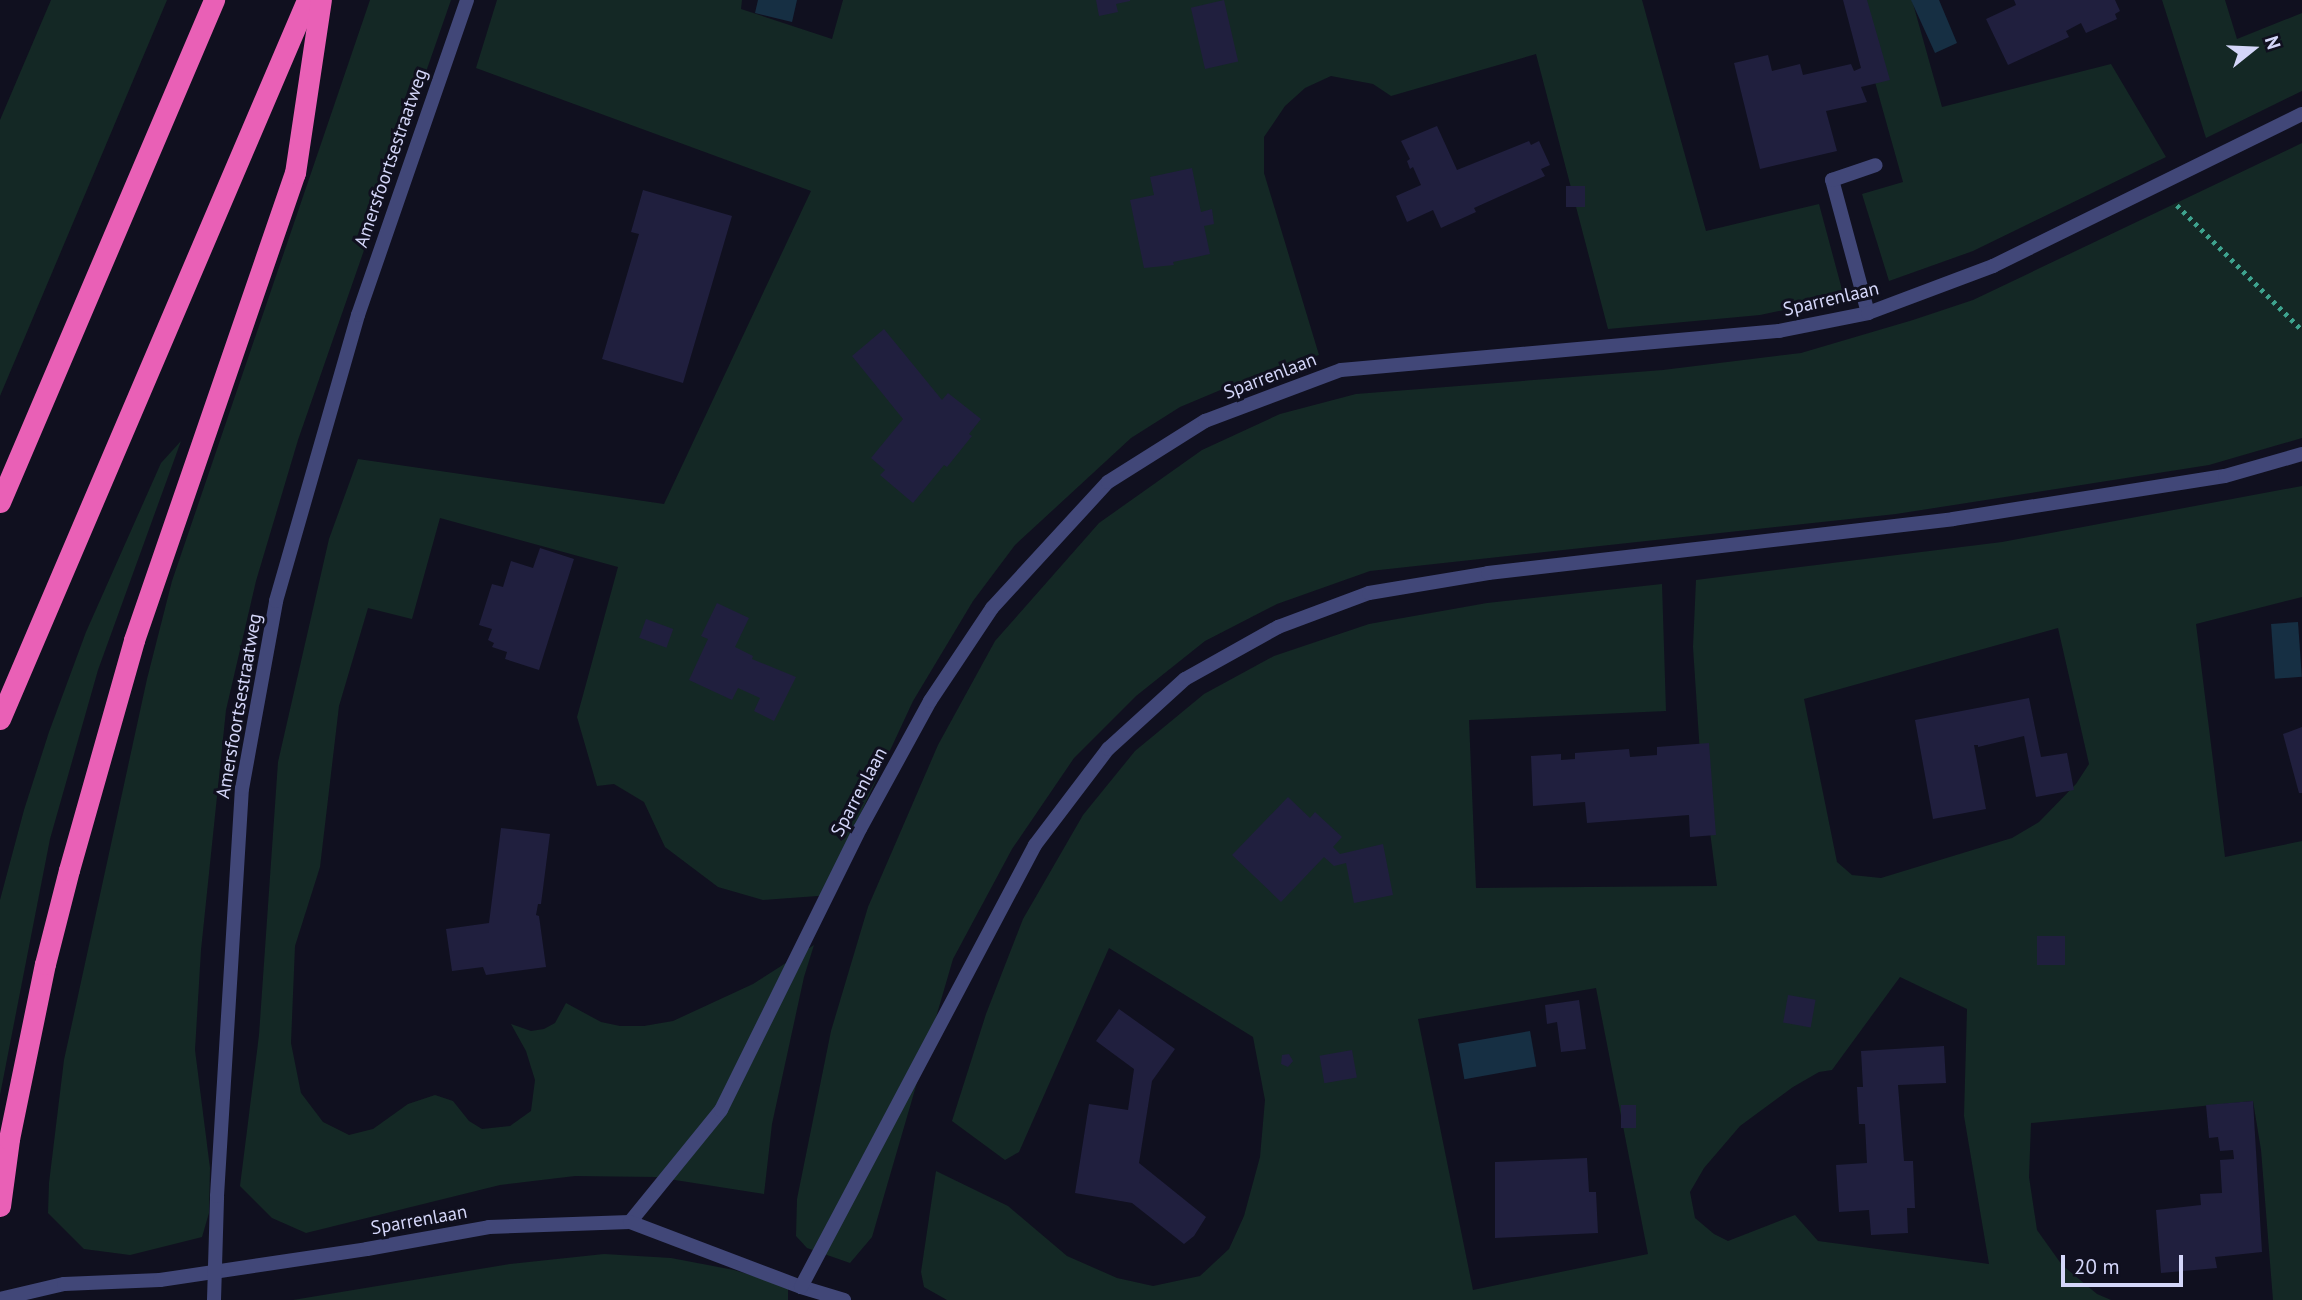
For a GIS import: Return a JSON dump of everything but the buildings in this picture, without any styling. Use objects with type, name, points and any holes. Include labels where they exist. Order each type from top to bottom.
[{"type":"highway","points":[[0,502],[214,0]]},
{"type":"highway","points":[[0,719],[307,0]]},
{"type":"highway","points":[[0,1206],[14,1112],[45,964],[69,870],[139,627],[295,173],[321,0]]},
{"type":"street","name":"Amersfoortsestraatweg","points":[[214,1300],[242,789],[276,601],[358,315],[467,0]]},
{"type":"street","name":"Sparrenlaan","points":[[630,1222],[721,1111],[860,829],[930,701],[992,608],[1108,482],[1205,421],[1341,370],[1779,331],[1868,313],[1993,266],[2302,114]]},
{"type":"street","points":[[1868,313],[1832,180],[1876,165]]},
{"type":"street","points":[[801,1287],[1035,845],[1108,749],[1185,679],[1278,627],[1369,593],[1488,573],[1952,519],[2225,476],[2302,454]]},
{"type":"street","name":"Sparrenlaan","points":[[215,1272],[489,1227],[630,1222],[801,1287],[844,1300]]},
{"type":"street","points":[[0,1299],[64,1284],[160,1280],[215,1272]]},
{"type":"path","points":[[2155,186],[2195,222],[2302,330]]},
{"type":"green space","points":[[51,0],[167,0],[0,396],[0,120]]},
{"type":"green space","points":[[370,0],[451,0],[298,440],[256,581],[226,710],[201,950],[195,1050],[210,1168],[209,1213],[202,1237],[130,1255],[84,1249],[48,1213],[49,1183],[64,1060],[147,679],[172,581]]},
{"type":"green space","points":[[497,0],[742,0],[741,9],[832,39],[843,0],[1642,0],[1706,231],[1819,204],[1844,297],[1760,315],[1608,329],[1536,54],[1391,96],[1373,84],[1331,76],[1305,88],[1285,106],[1264,137],[1264,173],[1319,355],[1261,373],[1180,407],[1131,438],[1015,545],[973,601],[913,701],[854,828],[831,895],[763,900],[718,887],[665,847],[644,802],[614,784],[597,786],[577,717],[618,567],[440,518],[412,619],[368,608],[339,706],[320,867],[295,946],[291,1043],[301,1093],[323,1122],[349,1135],[373,1129],[408,1104],[435,1095],[453,1101],[469,1121],[482,1129],[510,1126],[531,1111],[535,1080],[526,1051],[511,1024],[531,1031],[544,1029],[555,1023],[566,1003],[601,1022],[620,1026],[644,1026],[673,1021],[753,984],[814,945],[804,977],[772,1124],[764,1194],[656,1177],[575,1176],[500,1185],[306,1233],[272,1218],[240,1186],[259,1035],[278,762],[329,539],[358,459],[664,504],[811,191],[476,68]]},
{"type":"green space","points":[[1852,0],[1912,0],[1942,107],[2111,64],[2166,157],[1973,251],[1889,281],[1862,194],[1903,182]]},
{"type":"green space","points":[[2162,0],[2225,0],[2237,39],[2302,13],[2302,91],[2206,138]]},
{"type":"green space","points":[[2302,143],[2302,438],[2209,465],[1896,514],[1370,571],[1277,604],[1205,641],[1136,696],[1074,758],[1012,849],[953,959],[872,1237],[850,1263],[807,1248],[796,1236],[797,1199],[831,1031],[868,907],[938,745],[995,641],[1099,523],[1202,450],[1280,414],[1356,394],[1663,370],[1801,353],[1913,320],[1973,300]]},
{"type":"green space","points":[[181,441],[98,670],[50,839],[0,1095],[0,900],[24,810],[86,632],[161,463]]},
{"type":"green space","points":[[2302,486],[2302,597],[2196,624],[2225,857],[2302,841],[2302,1300],[2273,1300],[2261,1150],[2253,1101],[2031,1123],[2029,1177],[2037,1230],[2062,1265],[2097,1294],[2111,1300],[947,1300],[924,1287],[921,1272],[936,1171],[1008,1206],[1067,1256],[1117,1278],[1153,1286],[1200,1276],[1229,1249],[1244,1216],[1260,1157],[1265,1100],[1253,1037],[1109,948],[1019,1152],[1005,1160],[952,1121],[986,1014],[1023,919],[1083,815],[1135,751],[1204,694],[1274,656],[1369,624],[1487,603],[1662,584],[1666,711],[1469,720],[1476,888],[1717,886],[1700,754],[1693,647],[1696,580],[2002,542]],"holes":[[[2058,628],[2089,764],[2076,784],[2039,822],[2012,838],[1881,878],[1852,875],[1837,862],[1804,699]],[[1900,977],[1967,1009],[1964,1116],[1989,1264],[1818,1241],[1795,1215],[1728,1241],[1714,1234],[1695,1218],[1690,1192],[1704,1168],[1740,1126],[1793,1087],[1819,1072],[1832,1070]],[[1596,988],[1648,1254],[1473,1290],[1418,1019]]]},
{"type":"green space","points":[[604,1254],[671,1258],[734,1270],[788,1286],[788,1300],[293,1300],[510,1264]]},
{"type":"water","points":[[758,0],[797,0],[792,22],[755,13]]},
{"type":"water","points":[[1911,0],[1939,0],[1957,43],[1935,53]]},
{"type":"water","points":[[2298,622],[2302,677],[2275,679],[2271,624]]},
{"type":"water","points":[[1530,1031],[1536,1066],[1464,1079],[1458,1044]]}]
